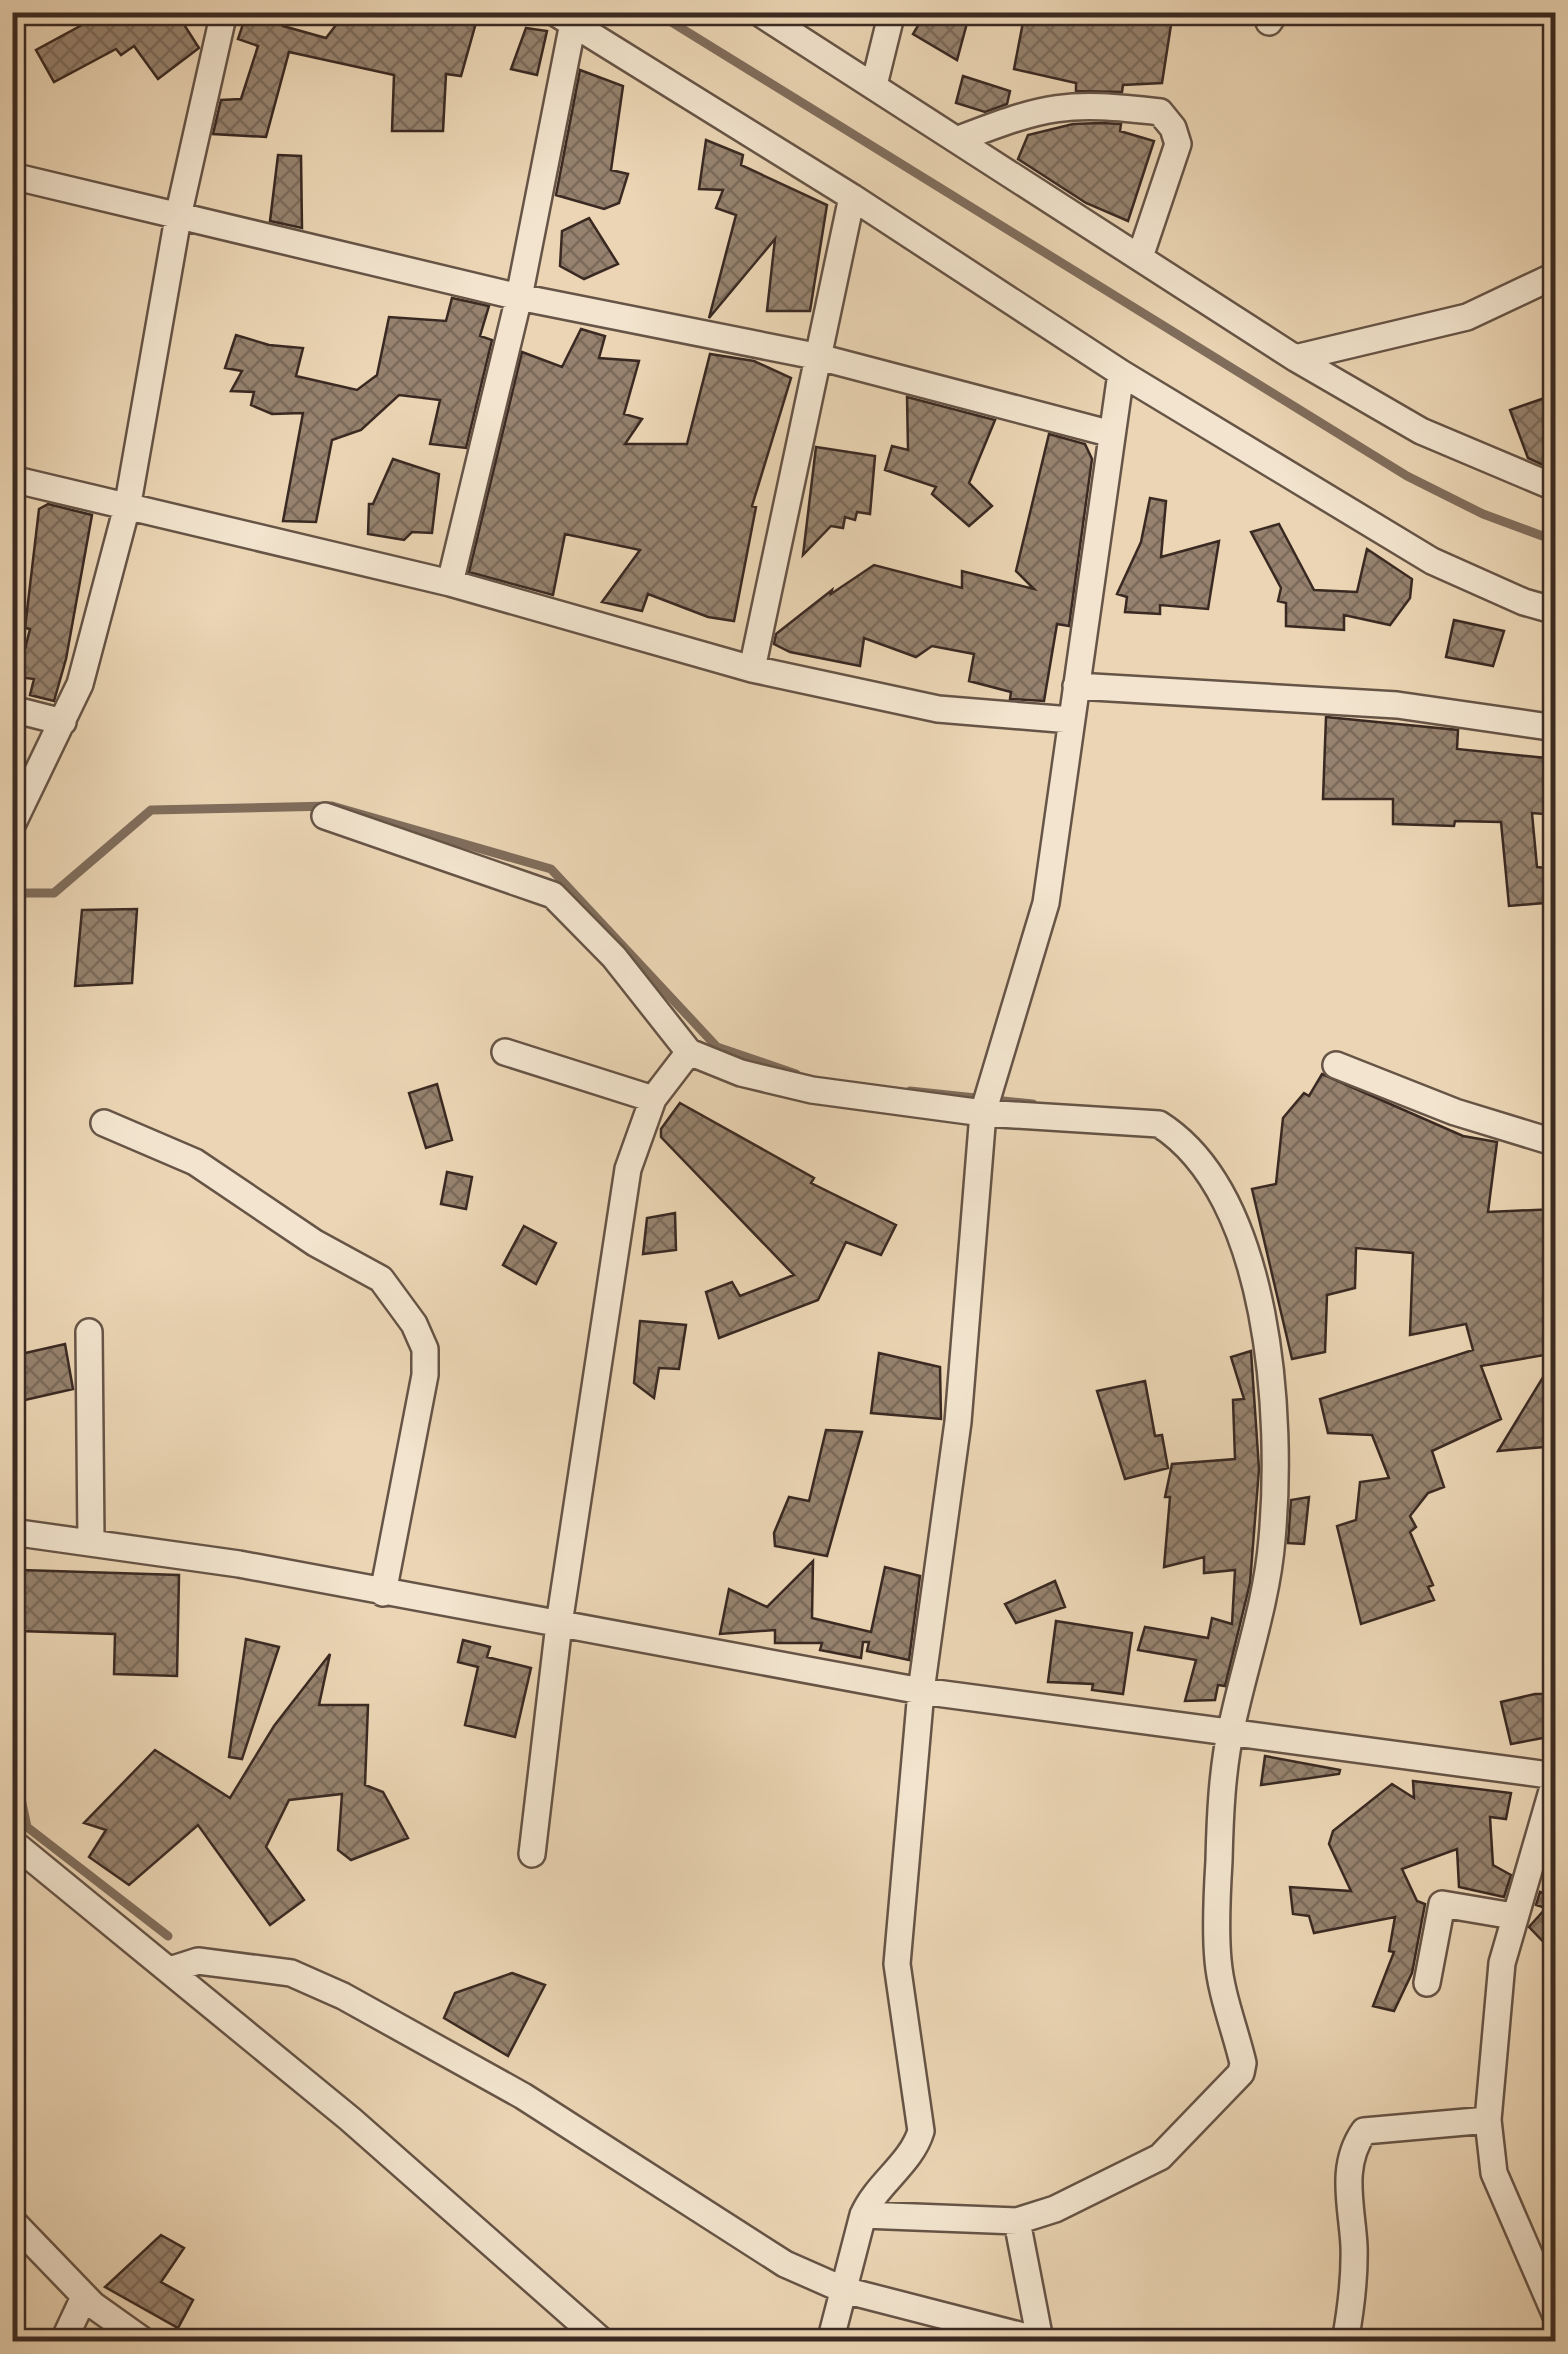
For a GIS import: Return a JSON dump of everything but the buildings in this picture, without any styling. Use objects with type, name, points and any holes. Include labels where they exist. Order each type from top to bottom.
[{"type":"street","points":[[12,825],[80,684],[128,503],[179,212],[224,12]]},
{"type":"street","points":[[758,12],[1294,358],[1421,431],[1556,488]]},
{"type":"street","points":[[874,85],[892,12]]},
{"type":"street","points":[[450,583],[519,297],[564,18],[852,197],[1121,373],[1432,561],[1556,612]]},
{"type":"street","points":[[959,139],[1058,105],[1160,112],[1173,128],[1178,144],[1140,257]]},
{"type":"street","points":[[12,176],[179,212],[519,297],[816,356],[1112,434]]},
{"type":"street","points":[[752,669],[852,197]]},
{"type":"street","points":[[1294,358],[1466,318],[1556,276]]},
{"type":"street","points":[[830,2342],[863,2215],[872,2196],[916,2148],[921,2131],[896,1964],[921,1691],[958,1422],[983,1112],[1046,903],[1121,373]]},
{"type":"street","points":[[12,479],[128,503],[450,583],[752,669],[938,709],[1071,720]]},
{"type":"street","points":[[1076,686],[1397,705],[1556,728]]},
{"type":"street","points":[[12,709],[63,722]]},
{"type":"street","points":[[325,816],[553,895],[614,957],[689,1052],[741,1073],[812,1090],[983,1112],[1160,1124],[1183,1139],[1217,1180],[1232,1209],[1261,1308],[1270,1371],[1272,1523],[1258,1613],[1230,1730],[1218,1860],[1218,1961],[1243,2063],[1242,2074],[1160,2157],[1055,2208],[1016,2220],[863,2215]]},
{"type":"street","points":[[505,1052],[653,1099]]},
{"type":"street","points":[[532,1854],[559,1624],[628,1169],[653,1099],[689,1052]]},
{"type":"street","points":[[1336,1065],[1454,1112],[1556,1143]]},
{"type":"street","points":[[104,1123],[195,1162],[315,1243],[358,1264],[381,1279],[414,1324],[425,1349],[425,1375],[382,1593]]},
{"type":"street","points":[[89,1332],[91,1541]]},
{"type":"street","points":[[12,1532],[91,1541],[921,1691],[1556,1777],[1502,1963],[1488,2120],[1494,2173],[1556,2316]]},
{"type":"street","points":[[12,1842],[173,1969],[603,2342]]},
{"type":"street","points":[[1427,1983],[1442,1904],[1513,1916]]},
{"type":"street","points":[[173,1969],[198,1962],[291,1973],[344,1996],[524,2096],[768,2254],[844,2290],[1043,2341],[1016,2220]]},
{"type":"street","points":[[1345,2342],[1354,2293],[1348,2186],[1351,2149],[1364,2131],[1384,2126],[1488,2120]]},
{"type":"street","points":[[12,2221],[84,2297],[130,2338]]},
{"type":"street","points":[[63,2342],[84,2297]]},
{"type":"waterway","points":[[655,12],[1407,476],[1483,514],[1556,541]]},
{"type":"waterway","points":[[12,893],[54,893],[151,810],[332,806],[551,869],[717,1047],[796,1074]]},
{"type":"waterway","points":[[910,1091],[1033,1104]]},
{"type":"waterway","points":[[12,1756],[27,1827],[168,1936]]}]
